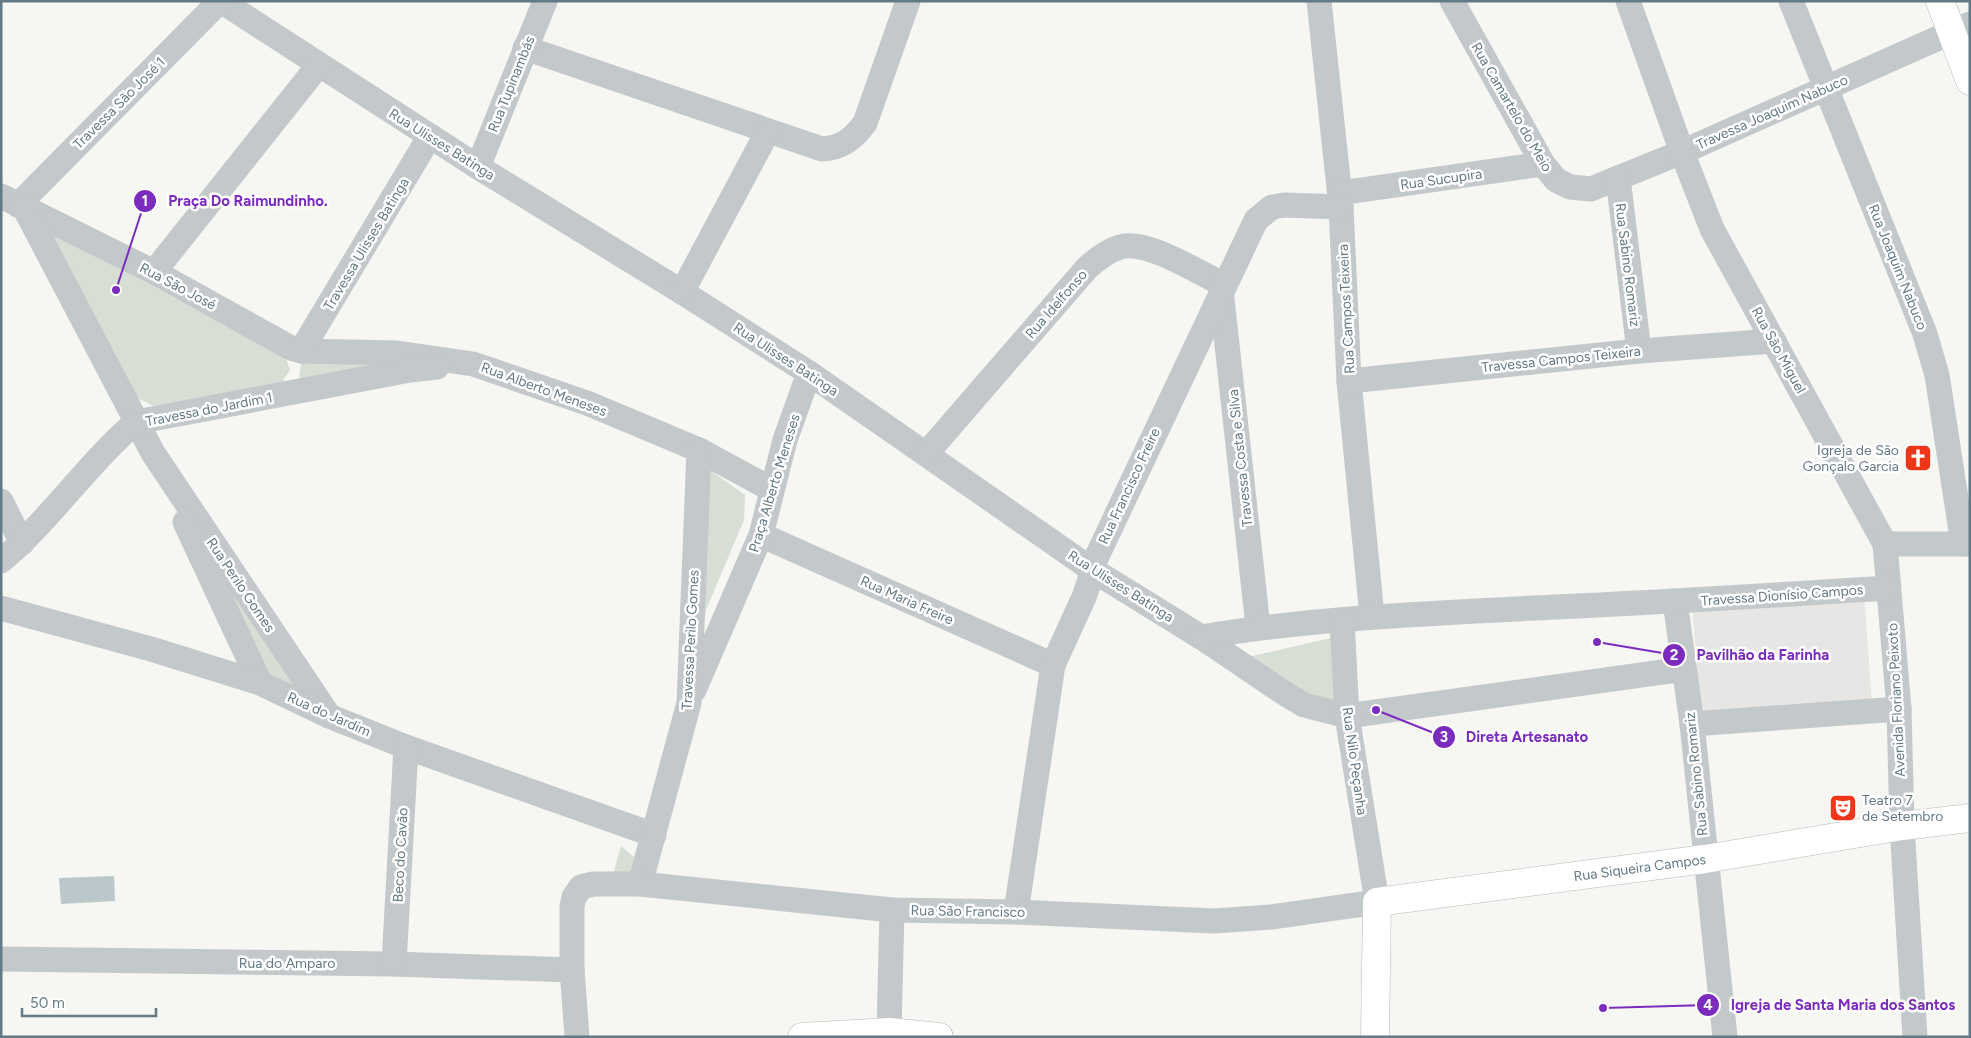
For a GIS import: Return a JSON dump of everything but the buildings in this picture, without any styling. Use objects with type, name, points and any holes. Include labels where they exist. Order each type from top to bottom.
[{"type":"main road","points":[[1940,1],[1961,28],[1970,81]]},
{"type":"main road","name":"Rua Siqueira Campos","points":[[1377,902],[1705,859],[1902,826],[1970,818]]},
{"type":"main road","points":[[1375,1037],[1377,902]]},
{"type":"main road","points":[[802,1037],[882,1034],[939,1037]]},
{"type":"street","name":"Rua Ulisses Batinga","points":[[221,1],[318,66],[478,168],[682,292],[810,373],[1091,569],[1201,637],[1304,705],[1348,716]]},
{"type":"street","name":"Travessa São José 1","points":[[15,203],[221,1]]},
{"type":"street","name":"Rua Tupinambás","points":[[478,168],[545,1]]},
{"type":"street","points":[[526,48],[822,149],[837,148],[857,134],[865,123],[908,1]]},
{"type":"street","name":"Rua Campos Teixeira","points":[[1319,1],[1340,200],[1349,381],[1372,616]]},
{"type":"street","name":"Rua Camartelo do Meio","points":[[1462,1],[1451,1],[1543,164],[1556,180],[1570,187],[1591,189]]},
{"type":"street","name":"Rua São Miguel","points":[[1628,1],[1682,152],[1712,229],[1885,544]]},
{"type":"street","name":"Rua Joaquim Nabuco","points":[[1791,1],[1925,334],[1937,375],[1967,544]]},
{"type":"street","name":"Travessa Joaquim Nabuco","points":[[1591,189],[1682,152],[1961,28]]},
{"type":"street","points":[[154,272],[318,66]]},
{"type":"street","points":[[682,292],[768,131]]},
{"type":"street","name":"Travessa Ulisses Batinga","points":[[296,350],[430,136]]},
{"type":"street","name":"Rua Sucupira","points":[[1340,200],[1543,164]]},
{"type":"street","name":"Rua Sabino Romariz","points":[[1618,178],[1639,351]]},
{"type":"street","name":"Rua Francisco Freire","points":[[1016,912],[1053,665],[1084,596],[1090,580],[1091,569],[1222,288],[1256,220],[1272,207],[1340,200]]},
{"type":"street","name":"Rua São José","points":[[15,203],[154,272],[296,350]]},
{"type":"street","name":"Rua Perilo Gomes","points":[[15,203],[153,453],[260,683]]},
{"type":"street","name":"Rua Idelfonso","points":[[926,454],[1087,268],[1103,255],[1122,247],[1147,248],[1222,288]]},
{"type":"street","name":"Travessa Costa e Silva","points":[[1222,288],[1258,627]]},
{"type":"street","name":"Travessa Campos Teixeira","points":[[1349,381],[1639,351],[1774,341]]},
{"type":"street","points":[[278,396],[289,387],[296,374],[296,350]]},
{"type":"street","name":"Rua Alberto Meneses","points":[[296,350],[397,353],[473,364],[587,403],[699,450],[771,489]]},
{"type":"street","name":"Travessa do Jardim 1","points":[[1,561],[22,543],[118,438],[136,422],[410,370],[473,364]]},
{"type":"street","name":"Praça Alberto Meneses","points":[[689,703],[761,535],[771,489],[810,373]]},
{"type":"street","name":"Travessa Perilo Gomes","points":[[640,884],[689,703],[699,450]]},
{"type":"street","name":"Rua Perilo Gomes","points":[[153,453],[329,716]]},
{"type":"street","points":[[1,501],[22,543]]},
{"type":"street","name":"Rua Maria Freire","points":[[761,535],[1053,665]]},
{"type":"street","points":[[1885,544],[1967,544]]},
{"type":"street","name":"Avenida Floriano Peixoto","points":[[1885,544],[1899,709],[1902,826],[1915,1037]]},
{"type":"street","name":"Travessa Dionísio Campos","points":[[1201,637],[1258,627],[1372,616],[1889,588]]},
{"type":"street","name":"Rua Sabino Romariz","points":[[1675,601],[1692,724],[1725,1037]]},
{"type":"street","name":"Rua do Jardim","points":[[1,608],[151,649],[260,683],[329,716],[406,747],[654,835]]},
{"type":"street","name":"Rua Nilo Peçanha","points":[[1342,620],[1348,716],[1377,902]]},
{"type":"street","points":[[1348,716],[1684,669]]},
{"type":"street","points":[[1692,724],[1899,709]]},
{"type":"street","name":"Beco do Cavão","points":[[394,964],[406,747]]},
{"type":"street","name":"Rua São Francisco","points":[[572,970],[572,907],[574,897],[581,888],[593,884],[640,884],[892,910],[1016,912],[1214,921],[1271,917],[1377,902]]},
{"type":"street","points":[[882,1034],[892,910]]},
{"type":"street","name":"Rua do Amparo","points":[[1,959],[394,964],[572,970]]},
{"type":"street","points":[[572,970],[577,1037]]},
{"type":"shaded area","points":[[35,222],[283,357],[287,361],[290,370],[282,382],[154,406],[135,397]]},
{"type":"shaded area","points":[[302,359],[446,363],[302,380],[299,376]]},
{"type":"shaded area","points":[[699,462],[745,495],[744,520],[686,657]]},
{"type":"shaded area","points":[[176,495],[316,699],[263,677]]},
{"type":"shaded area","points":[[1864,594],[1872,703],[1701,716],[1692,607]]},
{"type":"shaded area","points":[[1340,636],[1344,707],[1295,689],[1248,657]]},
{"type":"shaded area","points":[[621,846],[641,863],[629,881],[612,878]]},
{"type":"shaded area","points":[[114,876],[115,901],[61,904],[59,878]]},
{"type":"place","name":"Praça Do Raimundinho.","points":[[116,290]]},
{"type":"place","name":"Igreja de São Gonçalo Garcia","points":[[1918,458]]},
{"type":"place","name":"Pavilhão da Farinha","points":[[1597,642]]},
{"type":"place","name":"Direta Artesanato","points":[[1376,710]]},
{"type":"place","name":"Teatro 7 de Setembro","points":[[1843,808]]},
{"type":"place","name":"Igreja de Santa Maria dos Santos","points":[[1603,1008]]}]
